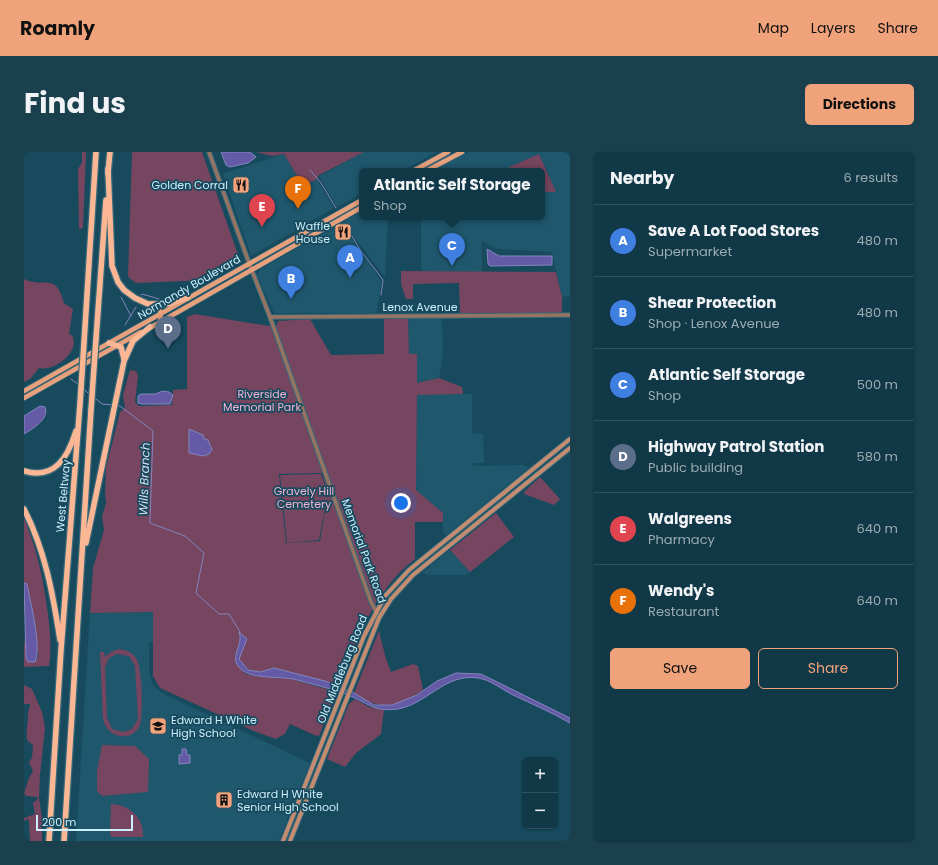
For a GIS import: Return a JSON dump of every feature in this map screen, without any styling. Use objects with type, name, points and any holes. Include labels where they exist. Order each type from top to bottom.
[{"type":"highway","name":"West Beltway","points":[[49,841],[61,650],[80,420],[96,152]]},
{"type":"highway","name":"West Beltway","points":[[64,841],[91,410],[110,152]]},
{"type":"highway","points":[[108,169],[112,266],[124,290],[142,302],[157,305],[168,304],[187,298]]},
{"type":"highway","points":[[82,563],[124,361],[133,341],[150,327]]},
{"type":"highway","points":[[109,343],[118,345],[123,350],[124,361]]},
{"type":"highway","points":[[24,471],[43,473],[55,467],[63,460],[71,448],[80,420]]},
{"type":"highway","points":[[24,509],[34,532],[48,575],[61,650]]},
{"type":"main road","points":[[419,168],[448,152]]},
{"type":"main road","points":[[432,168],[462,152]]},
{"type":"main road","name":"Normandy Boulevard","points":[[24,391],[359,202]]},
{"type":"main road","name":"Normandy Boulevard","points":[[24,398],[359,209]]},
{"type":"main road","points":[[157,305],[161,313],[160,322]]},
{"type":"main road","name":"Old Middleburg Road","points":[[283,841],[364,636],[385,596],[404,575],[570,440]]},
{"type":"main road","name":"Old Middleburg Road","points":[[290,841],[379,618],[391,599],[409,579],[570,448]]},
{"type":"main road","points":[[458,530],[462,535]]},
{"type":"main road","points":[[349,676],[355,678]]},
{"type":"street","name":"Memorial Park Road","points":[[209,152],[251,270],[270,317],[371,602],[379,618]]},
{"type":"street","name":"Lenox Avenue","points":[[270,317],[570,315]]},
{"type":"shaded area","points":[[221,152],[250,152],[256,157],[248,163],[230,167],[226,165]]},
{"type":"shaded area","points":[[364,152],[437,152],[408,168],[359,168],[359,195],[337,207],[319,176]]},
{"type":"shaded area","points":[[468,152],[570,152],[570,296],[562,297],[552,252],[497,249],[482,241],[482,272],[421,271],[421,220],[545,220],[545,192],[556,192],[539,154],[508,168],[439,168]]},
{"type":"shaded area","points":[[284,154],[303,186],[317,179],[334,208],[251,256],[223,174]]},
{"type":"shaded area","points":[[359,213],[359,220],[388,220],[385,277],[356,240],[345,221]]},
{"type":"shaded area","points":[[341,223],[381,281],[377,313],[274,313],[257,275],[261,269]]},
{"type":"shaded area","points":[[487,249],[499,256],[552,256],[552,265],[490,266],[488,264]]},
{"type":"shaded area","points":[[442,317],[443,352],[439,378],[417,383],[417,354],[409,354],[408,318]]},
{"type":"shaded area","points":[[163,391],[169,392],[173,395],[170,404],[138,403],[138,396],[141,394],[155,394]]},
{"type":"shaded area","points":[[417,394],[472,394],[472,433],[483,434],[484,463],[473,463],[473,466],[524,465],[529,468],[446,535],[443,532],[443,513],[416,490]]},
{"type":"shaded area","points":[[40,406],[45,407],[45,416],[39,423],[24,434],[24,416]]},
{"type":"shaded area","points":[[189,429],[203,435],[204,439],[208,440],[212,450],[209,454],[203,456],[189,453]]},
{"type":"shaded area","points":[[450,550],[470,572],[465,575],[428,575],[422,573]]},
{"type":"shaded area","points":[[24,583],[27,584],[35,623],[37,655],[35,662],[28,662],[26,658]]},
{"type":"shaded area","name":"Edward H White High School","points":[[153,612],[154,642],[149,643],[149,671],[153,686],[162,693],[310,763],[279,841],[76,841],[90,613]]},
{"type":"shaded area","points":[[239,632],[247,639],[239,659],[248,670],[260,672],[274,668],[325,681],[354,693],[374,705],[392,705],[417,695],[437,681],[456,673],[481,674],[570,718],[570,723],[492,683],[478,678],[456,680],[446,684],[408,706],[398,709],[385,710],[375,708],[341,693],[297,680],[249,674],[238,666],[235,658],[240,641]]},
{"type":"shaded area","points":[[182,749],[186,749],[187,755],[190,755],[190,763],[179,764],[179,755],[182,755]]},
{"type":"green space","points":[[82,152],[86,152],[83,228],[79,229],[78,169],[82,163]]},
{"type":"green space","points":[[132,152],[202,152],[241,263],[222,271],[211,280],[136,283],[128,277]]},
{"type":"green space","points":[[256,152],[364,152],[319,175],[317,179],[303,186],[284,154],[272,156]]},
{"type":"green space","points":[[539,154],[556,192],[545,192],[545,168],[508,168]]},
{"type":"green space","points":[[401,271],[556,272],[562,297],[562,313],[460,314],[459,283],[413,284],[413,299],[406,299],[401,284]]},
{"type":"green space","points":[[24,279],[31,282],[53,284],[57,287],[61,293],[64,303],[73,309],[69,334],[72,335],[74,341],[73,348],[69,354],[58,364],[52,367],[39,368],[30,379],[24,382]]},
{"type":"green space","name":"Riverside Memorial Park","points":[[195,314],[269,326],[277,325],[278,321],[310,319],[331,355],[384,354],[384,318],[408,318],[409,354],[417,354],[417,383],[439,378],[462,387],[463,394],[417,395],[416,490],[443,513],[443,522],[415,522],[415,559],[401,571],[389,585],[368,617],[352,653],[340,687],[274,668],[260,672],[248,670],[239,659],[240,651],[245,645],[241,637],[240,646],[235,655],[236,664],[246,674],[255,676],[284,677],[337,692],[319,736],[290,724],[285,734],[276,739],[254,731],[160,688],[153,676],[153,612],[90,613],[93,568],[104,530],[102,517],[106,503],[106,468],[120,412],[125,408],[123,395],[130,370],[136,371],[138,376],[135,402],[139,406],[172,405],[173,390],[187,389],[187,317]],"holes":[[[322,473],[328,494],[320,541],[286,543],[279,474]]]},
{"type":"green space","name":"Gravely Hill Cemetery","points":[[321,474],[328,494],[319,540],[287,543],[280,475]]},
{"type":"green space","points":[[540,477],[560,499],[554,505],[524,494],[524,492]]},
{"type":"green space","points":[[496,513],[514,537],[470,572],[450,550]]},
{"type":"green space","points":[[24,518],[36,554],[44,588],[50,633],[49,666],[24,667],[24,638],[25,646],[35,662],[38,656],[27,584],[24,583]]},
{"type":"green space","points":[[379,631],[391,672],[413,664],[418,666],[423,690],[397,704],[380,705],[372,703],[354,693]]},
{"type":"green space","points":[[119,649],[127,651],[136,658],[139,665],[142,704],[141,722],[135,732],[124,736],[118,736],[108,729],[103,718],[100,652],[104,652],[105,657],[111,652]],"holes":[[[117,654],[129,656],[135,666],[138,719],[132,729],[123,732],[112,729],[107,718],[105,667],[109,658]]]},
{"type":"green space","points":[[24,685],[32,689],[42,712],[45,728],[39,797],[42,819],[42,841],[30,841],[29,821],[28,819],[24,821],[24,818],[35,814],[33,803],[38,799],[37,797],[26,796],[24,793],[33,771],[29,762],[32,758],[33,745],[27,740],[28,713],[30,704],[24,704]]},
{"type":"green space","points":[[355,699],[369,707],[384,710],[381,734],[356,753],[345,767],[327,759],[349,704]]},
{"type":"green space","points":[[102,745],[135,746],[149,759],[148,792],[102,796],[97,791],[97,771]]},
{"type":"green space","points":[[111,804],[130,810],[138,818],[143,830],[143,837],[112,837],[110,835]]},
{"type":"waterway","points":[[310,170],[321,183],[336,208]]},
{"type":"waterway","points":[[344,223],[361,251],[383,280],[381,295]]},
{"type":"waterway","points":[[141,295],[159,299]]},
{"type":"waterway","points":[[121,297],[131,316]]},
{"type":"waterway","points":[[125,325],[136,307]]},
{"type":"waterway","name":"Wills Branch","points":[[71,379],[78,384]]},
{"type":"waterway","name":"Wills Branch","points":[[84,389],[90,395]]},
{"type":"waterway","name":"Wills Branch","points":[[95,398],[102,404],[113,405]]},
{"type":"waterway","name":"Wills Branch","points":[[116,406],[120,406],[153,431],[150,523],[185,536],[204,553],[196,593],[219,614],[229,614],[240,632]]},
{"type":"place","name":"Golden Corral","points":[[241,185]]},
{"type":"place","name":"Wendy's","points":[[298,209]]},
{"type":"place","name":"Walgreens","points":[[262,227]]},
{"type":"place","name":"Waffle House","points":[[343,232]]},
{"type":"place","name":"Atlantic Self Storage","points":[[452,266]]},
{"type":"place","name":"Save A Lot Food Stores","points":[[350,278]]},
{"type":"place","name":"Shear Protection","points":[[291,299]]},
{"type":"place","name":"Highway Patrol Station","points":[[168,349]]},
{"type":"place","name":"Edward H White High School","points":[[158,726]]},
{"type":"place","name":"Edward H White Senior High School","points":[[224,800]]}]
